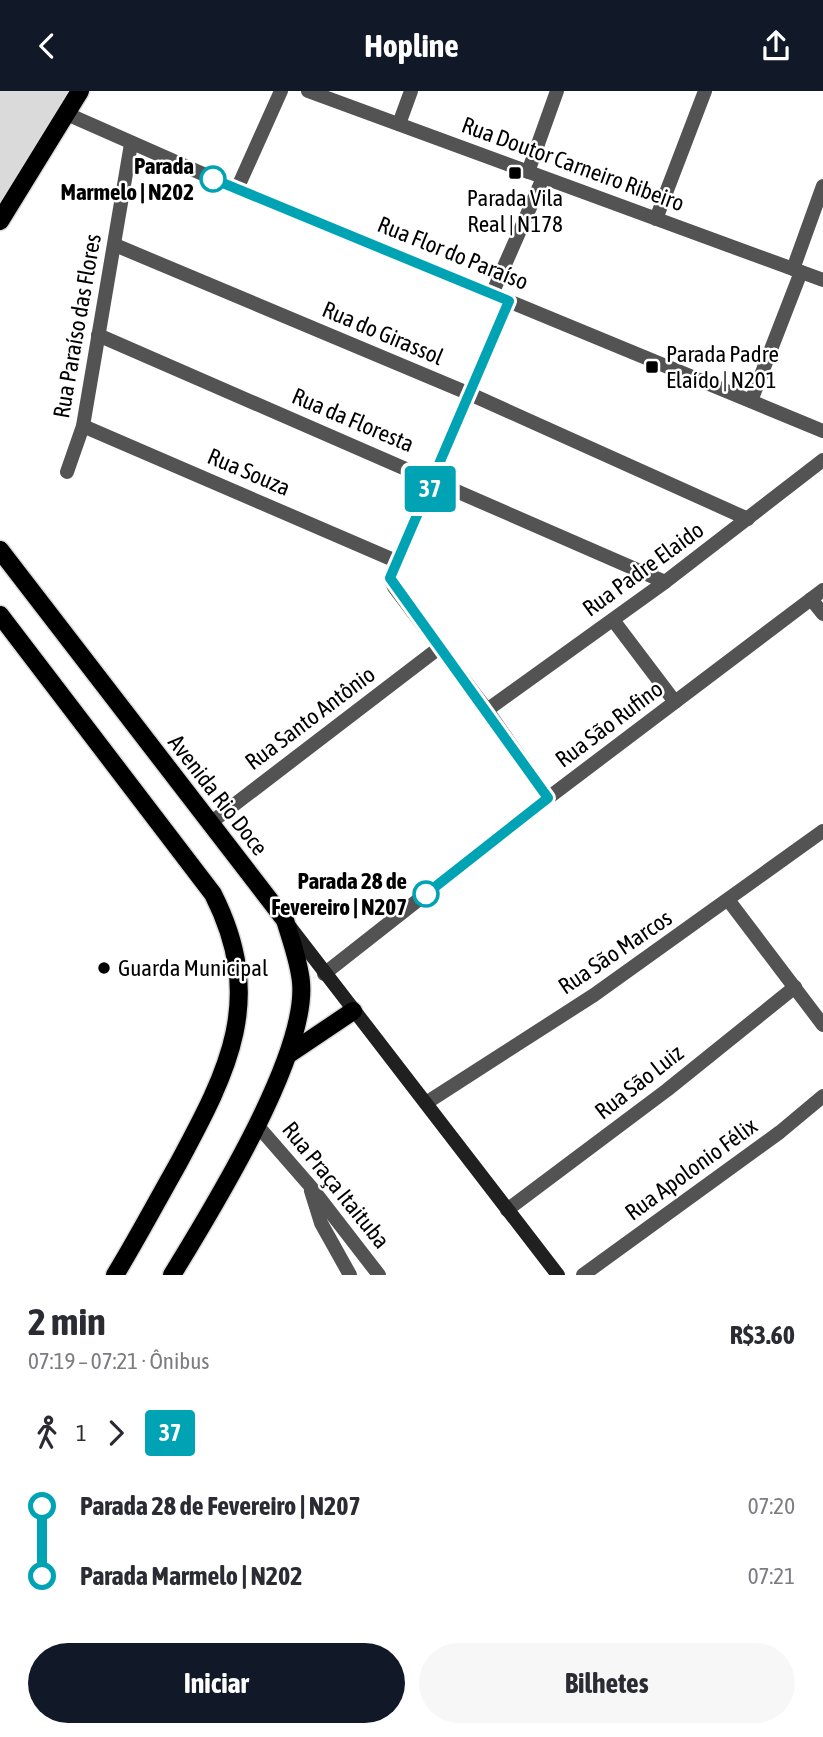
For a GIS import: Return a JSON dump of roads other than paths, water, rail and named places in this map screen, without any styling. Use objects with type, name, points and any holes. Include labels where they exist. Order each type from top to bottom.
[{"type":"main road","points":[[0,222],[80,91]]},
{"type":"main road","name":"Avenida Rio Doce","points":[[2,553],[285,920],[301,984],[289,1053],[257,1125],[175,1273]]},
{"type":"main road","points":[[0,615],[213,894],[230,927],[237,966],[238,1010],[232,1051],[217,1092],[115,1275]]},
{"type":"main road","points":[[285,920],[558,1275]]},
{"type":"main road","points":[[289,1053],[353,1011]]},
{"type":"street","points":[[237,189],[281,91]]},
{"type":"street","name":"Rua Doutor Carneiro Ribeiro","points":[[308,91],[823,280]]},
{"type":"street","points":[[399,124],[411,91]]},
{"type":"street","points":[[528,171],[557,91]]},
{"type":"street","points":[[656,219],[705,91]]},
{"type":"street","name":"Rua Flor do Paraíso","points":[[67,114],[237,189],[823,431]]},
{"type":"street","name":"Rua Paraíso das Flores","points":[[67,472],[83,426],[131,144]]},
{"type":"street","points":[[492,294],[543,178]]},
{"type":"street","points":[[751,401],[797,271],[823,186]]},
{"type":"street","name":"Rua do Girassol","points":[[115,245],[470,394],[748,519]]},
{"type":"street","points":[[509,301],[434,479],[393,567],[394,587],[487,710],[548,798]]},
{"type":"street","name":"Rua da Floresta","points":[[98,335],[666,582]]},
{"type":"street","name":"Rua Souza","points":[[83,426],[393,567]]},
{"type":"street","name":"Rua Padre Elaido","points":[[487,710],[666,582],[823,460]]},
{"type":"street","name":"Rua São Rufino","points":[[324,974],[548,798],[823,590]]},
{"type":"street","points":[[811,599],[823,614]]},
{"type":"street","points":[[613,620],[675,702]]},
{"type":"street","name":"Rua Santo Antônio","points":[[209,824],[439,648]]},
{"type":"street","name":"Rua São Marcos","points":[[426,1103],[594,995],[729,901],[823,831]]},
{"type":"street","points":[[729,901],[823,1025]]},
{"type":"street","name":"Rua São Luiz","points":[[507,1210],[667,1090],[795,987]]},
{"type":"street","name":"Rua Apolonio Félix","points":[[583,1275],[704,1189],[823,1096]]},
{"type":"street","name":"Rua Praça Itaituba","points":[[257,1125],[311,1187],[379,1275]]},
{"type":"street","points":[[311,1187],[312,1201],[321,1223],[350,1275]]},
{"type":"place","name":"Parada Vila Real | N178","points":[[515,173]]},
{"type":"place","name":"Parada Marmelo | N202","points":[[213,179]]},
{"type":"place","name":"Parada Padre Elaído | N201","points":[[652,367]]},
{"type":"place","name":"Parada 28 de Fevereiro | N207","points":[[426,894]]},
{"type":"place","name":"Guarda Municipal","points":[[104,968]]}]
